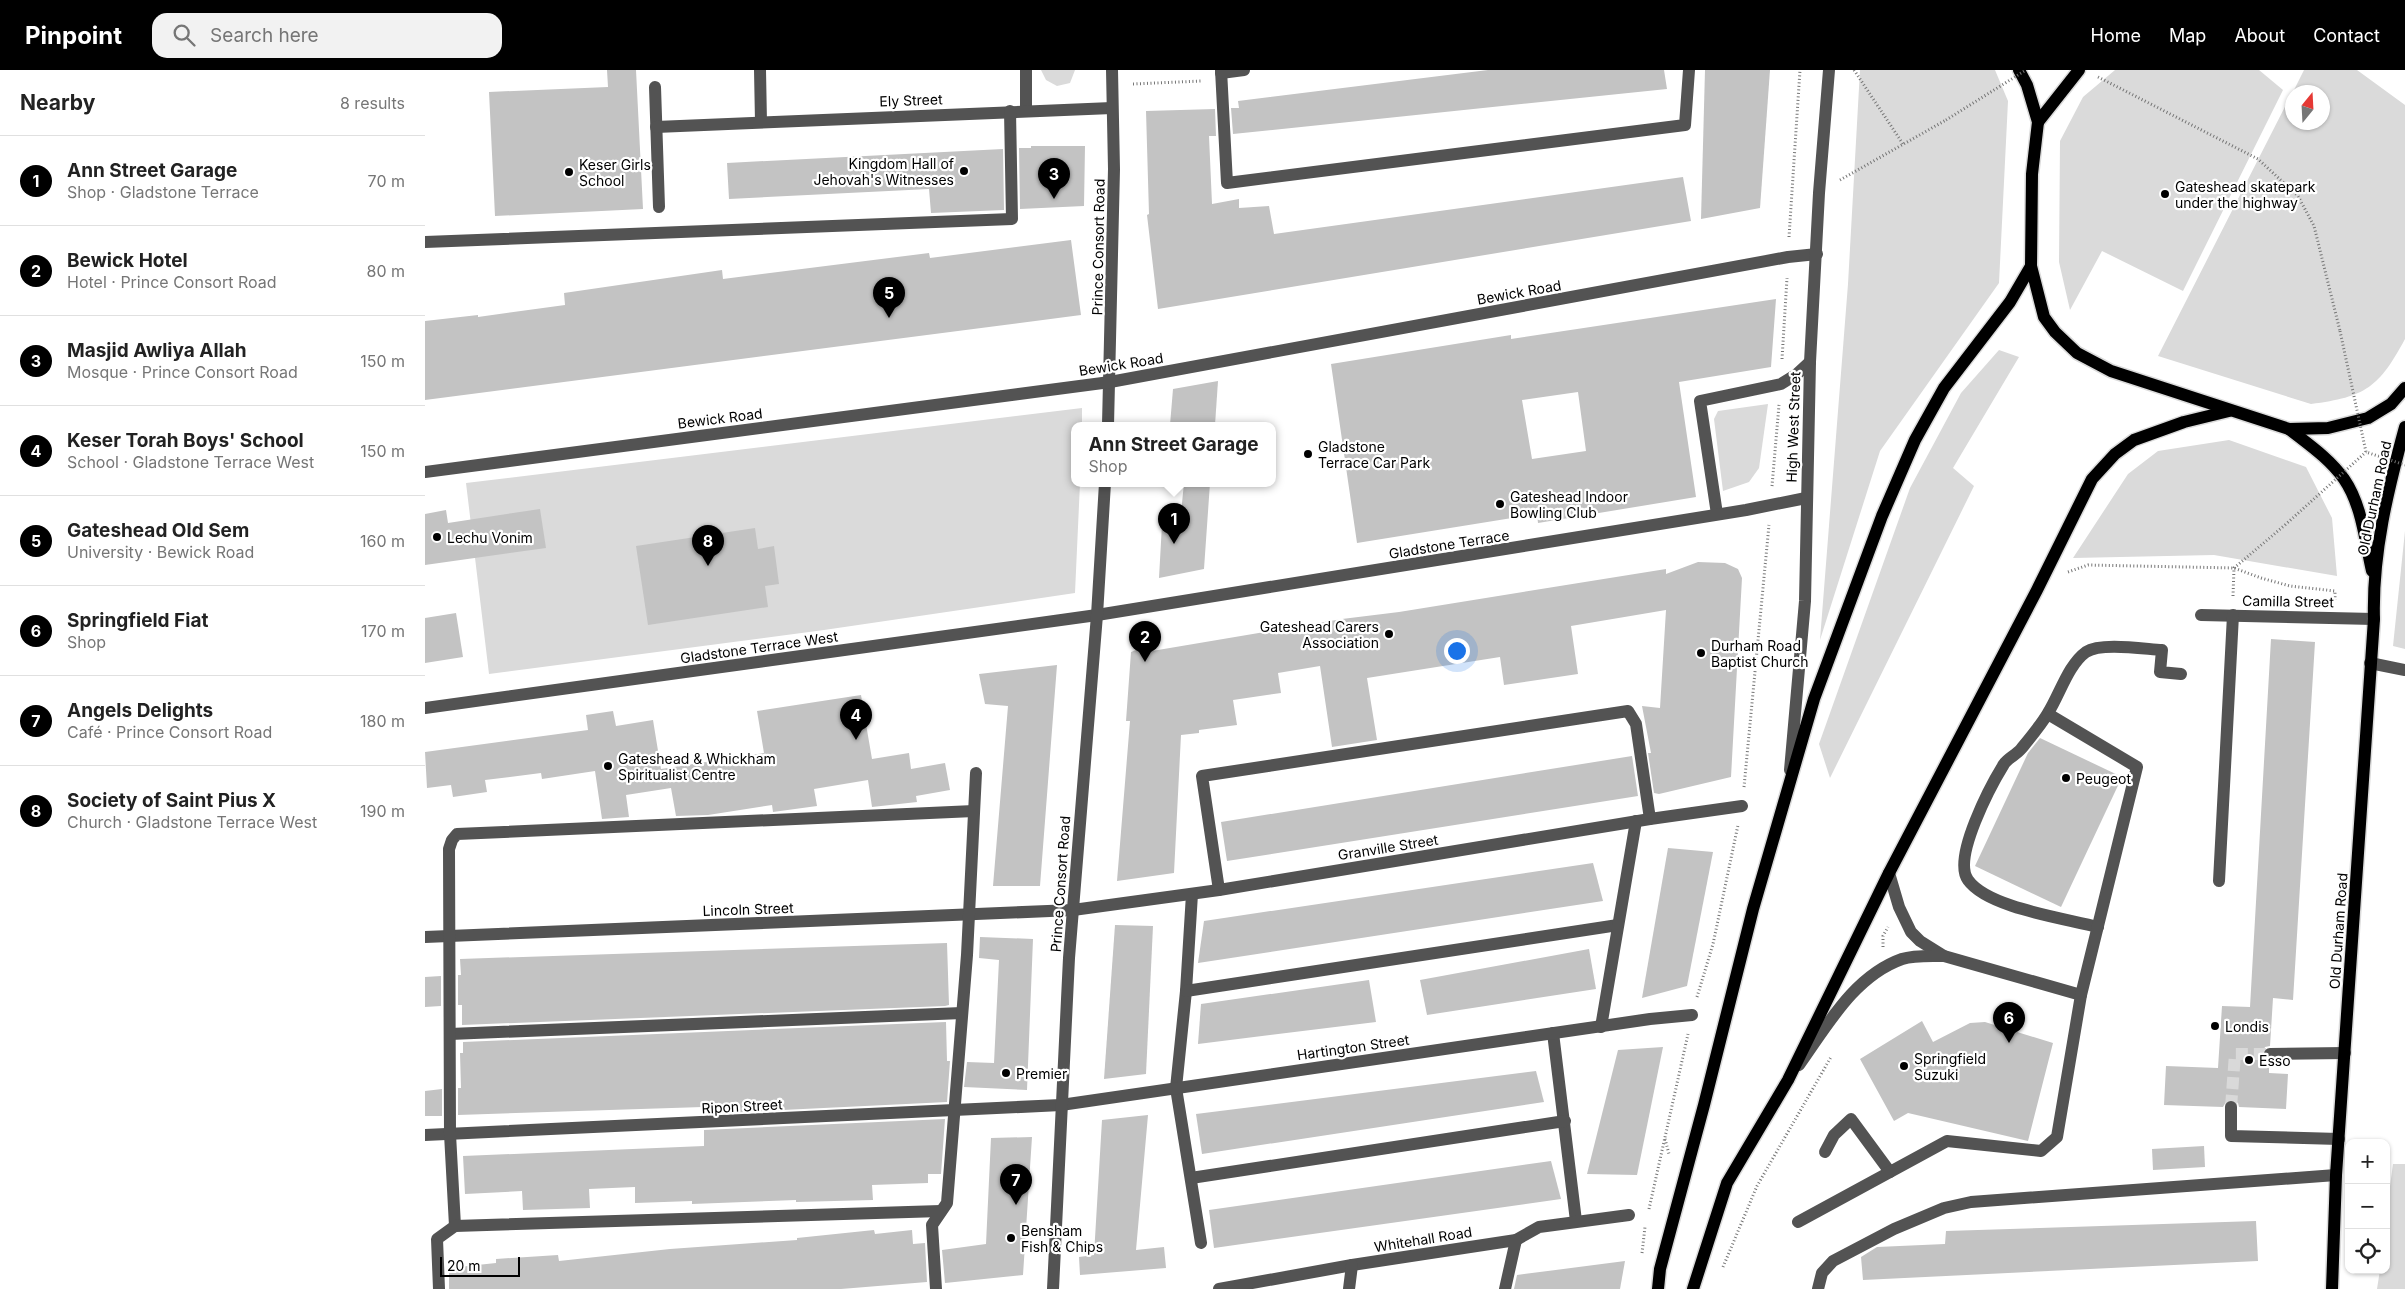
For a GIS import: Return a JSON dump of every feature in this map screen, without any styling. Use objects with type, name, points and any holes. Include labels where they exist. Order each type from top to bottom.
[{"type":"main road","points":[[2019,70],[2027,85],[2038,122],[2032,174],[2031,266],[2044,317],[2055,332],[2077,353],[2111,371],[2289,429],[2328,428],[2368,418],[2391,404],[2405,388]]},
{"type":"main road","points":[[2038,122],[2085,72]]},
{"type":"main road","points":[[1658,1289],[1657,1279],[1704,1105],[1753,908],[1813,699],[1882,516],[1915,440],[1943,388],[2010,302],[2031,266]]},
{"type":"main road","points":[[1693,1289],[1727,1183],[1788,1080],[1889,873],[2037,590],[2092,479],[2115,454],[2135,440],[2184,422],[2229,411]]},
{"type":"main road","name":"Old Durham Road","points":[[2373,576],[2392,474],[2405,427]]},
{"type":"main road","name":"Old Durham Road","points":[[2289,429],[2325,457],[2344,479],[2357,504],[2373,576],[2374,619],[2336,1175],[2332,1289]]},
{"type":"street","points":[[760,70],[761,122]]},
{"type":"street","points":[[1026,70],[1026,110]]},
{"type":"street","name":"Prince Consort Road","points":[[1108,422],[1114,169],[1112,70]]},
{"type":"street","points":[[1244,70],[1222,74],[1227,183],[1685,124],[1689,70]]},
{"type":"street","name":"High West Street","points":[[1789,785],[1805,601],[1810,362],[1819,193],[1829,70]]},
{"type":"street","points":[[655,87],[659,207]]},
{"type":"street","name":"Ely Street","points":[[656,127],[1026,110],[1112,108]]},
{"type":"street","points":[[425,242],[1012,219],[1010,111]]},
{"type":"street","name":"Bewick Road","points":[[425,472],[1110,382],[1788,257],[1817,254]]},
{"type":"street","points":[[1717,514],[1700,401],[1781,384],[1797,374],[1810,362]]},
{"type":"street","name":"Prince Consort Road","points":[[1053,1289],[1061,1104],[1073,910],[1097,615],[1105,487]]},
{"type":"street","name":"Gladstone Terrace","points":[[1097,615],[1770,506],[1806,498]]},
{"type":"street","name":"Camilla Street","points":[[2201,614],[2374,619]]},
{"type":"street","name":"Gladstone Terrace West","points":[[425,708],[1097,615]]},
{"type":"street","points":[[2219,881],[2233,615]]},
{"type":"street","points":[[2098,927],[1997,902],[1977,892],[1966,878],[1964,859],[1970,832],[2005,762],[2020,750],[2048,714],[2076,662],[2088,651],[2107,647],[2161,650],[2159,672],[2181,674]]},
{"type":"street","points":[[2371,663],[2405,670]]},
{"type":"street","points":[[1219,890],[1202,776],[1628,711],[1635,724],[1650,819]]},
{"type":"street","points":[[1798,1222],[1947,1141],[2041,1151],[2057,1137],[2081,995],[2137,767],[2048,714]]},
{"type":"street","points":[[936,1289],[932,1225],[947,1203],[962,1013],[976,773]]},
{"type":"street","name":"Granville Street","points":[[1073,910],[1219,890],[1636,821],[1742,806]]},
{"type":"street","points":[[455,1226],[450,1134],[449,849],[452,840],[457,834],[974,811]]},
{"type":"street","points":[[1601,1027],[1636,821]]},
{"type":"street","points":[[1889,873],[1899,907],[1911,932],[1920,942],[1944,956],[2081,995]]},
{"type":"street","points":[[1192,894],[1186,991],[1175,1088],[1201,1243]]},
{"type":"street","name":"Lincoln Street","points":[[425,937],[1073,910]]},
{"type":"street","points":[[1186,991],[1618,925]]},
{"type":"street","points":[[1788,1080],[1853,991],[1882,968],[1903,958],[1944,956]]},
{"type":"street","points":[[449,1034],[962,1013]]},
{"type":"street","name":"Hartington Street","points":[[1061,1104],[1553,1033],[1692,1015]]},
{"type":"street","points":[[1553,1033],[1576,1221]]},
{"type":"street","points":[[2270,1054],[2345,1054]]},
{"type":"street","name":"Ripon Street","points":[[425,1135],[954,1111],[1061,1104]]},
{"type":"street","points":[[2231,1107],[2231,1136],[2339,1139]]},
{"type":"street","points":[[1825,1152],[1834,1135],[1851,1119],[1890,1172]]},
{"type":"street","points":[[1191,1178],[1565,1121]]},
{"type":"street","points":[[1818,1289],[1821,1273],[1833,1262],[1894,1229],[1945,1208],[1971,1202],[2336,1175]]},
{"type":"street","points":[[439,1289],[437,1239],[455,1226],[941,1211]]},
{"type":"street","name":"Whitehall Road","points":[[1219,1289],[1352,1265],[1516,1240],[1539,1226],[1629,1215]]},
{"type":"street","points":[[1505,1289],[1516,1240]]},
{"type":"street","points":[[1349,1289],[1352,1265]]},
{"type":"path","points":[[1647,1216],[1692,1015],[1713,944],[1742,806],[1781,384],[1800,70]]},
{"type":"path","points":[[1854,70],[1903,144]]},
{"type":"path","points":[[1819,193],[1946,120],[2026,70]]},
{"type":"path","points":[[2085,72],[2179,117],[2258,158],[2298,196],[2314,226],[2340,331],[2366,452]]},
{"type":"path","points":[[1112,85],[1222,74]]},
{"type":"path","points":[[2366,452],[2405,465]]},
{"type":"path","points":[[2233,615],[2235,568],[2366,452]]},
{"type":"path","points":[[2235,568],[2290,586],[2335,591],[2335,617]]},
{"type":"path","points":[[1731,1245],[1747,1206]]},
{"type":"path","points":[[1641,1257],[1646,1224]]},
{"type":"shaded area","points":[[1041,70],[1075,70],[1070,83],[1057,86],[1046,80]]},
{"type":"shaded area","points":[[1860,70],[1995,70],[2008,101],[1999,283],[1880,451],[1820,640],[1848,284]]},
{"type":"shaded area","name":"Gateshead skatepark under the highway","points":[[2115,70],[2259,70],[2283,90],[2183,291],[2102,251],[2070,310],[2059,262],[2060,141],[2083,97]]},
{"type":"shaded area","points":[[2304,70],[2357,70],[2405,105],[2405,339],[2387,368],[2369,387],[2345,398],[2311,404],[2158,356],[2285,107],[2285,130],[2330,130],[2330,85],[2296,85]]},
{"type":"shaded area","points":[[1999,350],[2019,357],[1953,468],[1974,486],[1830,778],[1819,744],[1910,488],[1961,393]]},
{"type":"shaded area","points":[[1768,404],[1759,468],[1749,482],[1723,491],[1714,419],[1718,411]]},
{"type":"shaded area","points":[[1082,408],[1082,422],[1071,422],[1071,487],[1080,487],[1075,593],[824,630],[489,674],[466,483]]},
{"type":"shaded area","points":[[2229,440],[2306,467],[2332,518],[2337,576],[2214,555],[2073,558],[2128,474],[2158,451]]},
{"type":"shaded area","points":[[2405,531],[2405,649],[2393,646]]},
{"type":"shaded area","points":[[2393,1164],[2405,1164],[2405,1289],[2377,1289],[2379,1274],[2390,1274],[2390,1186]]},
{"type":"building","points":[[607,70],[636,70],[643,209],[495,216],[489,92],[608,87]]},
{"type":"building","points":[[1488,70],[1664,70],[1667,89],[1233,134],[1231,108],[1239,108],[1238,101]]},
{"type":"building","points":[[1705,70],[1770,70],[1760,208],[1701,219]]},
{"type":"building","points":[[1215,109],[1216,136],[1209,136],[1212,204],[1239,199],[1239,208],[1269,206],[1274,234],[1683,177],[1691,221],[1158,309],[1147,215],[1149,214],[1146,111]]},
{"type":"building","points":[[1031,146],[1085,146],[1084,206],[1020,209],[1019,148],[1031,148]]},
{"type":"building","points":[[1003,149],[1004,210],[931,213],[929,189],[729,199],[727,163]]},
{"type":"building","points":[[1071,240],[1081,315],[425,400],[425,321],[478,315],[478,317],[565,305],[564,293],[722,270],[723,279],[929,253],[930,258]]},
{"type":"building","points":[[1776,299],[1771,367],[1679,382],[1696,497],[1538,523],[1537,514],[1357,543],[1331,364],[1511,335],[1511,339]],"holes":[[[1578,392],[1586,451],[1532,459],[1522,400]]]},
{"type":"building","points":[[1218,381],[1215,422],[1170,422],[1173,389]]},
{"type":"building","points":[[1184,487],[1210,487],[1204,569],[1159,578],[1162,524],[1180,523]]},
{"type":"building","points":[[540,509],[546,548],[425,565],[425,514],[446,510],[448,523]]},
{"type":"building","points":[[755,528],[758,549],[774,546],[779,584],[765,586],[768,607],[648,625],[636,546]]},
{"type":"building","points":[[1698,562],[1725,563],[1738,569],[1742,578],[1731,777],[1659,794],[1654,793],[1648,753],[1651,753],[1642,706],[1660,708],[1666,610],[1571,626],[1578,674],[1504,685],[1500,657],[1367,678],[1377,740],[1332,747],[1320,666],[1278,673],[1281,693],[1233,700],[1237,725],[1199,730],[1199,733],[1181,735],[1174,873],[1117,881],[1130,721],[1126,721],[1131,652],[1136,650],[1141,638],[1152,651],[1342,619],[1399,612],[1666,569],[1666,574]]},
{"type":"building","points":[[456,613],[463,657],[425,663],[425,618]]},
{"type":"building","points":[[2271,639],[2315,642],[2293,1000],[2273,998],[2270,1046],[2265,1047],[2262,1054],[2263,1059],[2269,1062],[2269,1073],[2288,1074],[2286,1109],[2239,1107],[2238,1103],[2231,1099],[2227,1100],[2223,1107],[2164,1105],[2166,1066],[2218,1068],[2222,1006],[2250,1007]]},
{"type":"building","points":[[1057,665],[1040,886],[993,886],[1008,706],[985,704],[979,674]]},
{"type":"building","points":[[861,695],[872,759],[909,753],[911,769],[945,763],[950,790],[916,796],[917,802],[872,807],[868,780],[814,789],[817,806],[773,812],[772,805],[708,815],[676,816],[671,788],[626,795],[629,817],[602,819],[595,771],[542,779],[541,773],[485,780],[487,792],[453,797],[451,785],[427,788],[425,752],[588,730],[586,715],[613,711],[616,726],[653,720],[661,769],[764,753],[757,711]]},
{"type":"building","points":[[2040,738],[2122,777],[2061,907],[1975,866],[2028,753]]},
{"type":"building","points":[[1632,756],[1638,796],[1227,861],[1221,822]]},
{"type":"building","points":[[1668,848],[1713,852],[1687,986],[1642,998]]},
{"type":"building","points":[[1593,863],[1603,901],[1198,963],[1204,921]]},
{"type":"building","points":[[1115,925],[1153,926],[1146,1074],[1104,1079]]},
{"type":"building","points":[[980,937],[1033,939],[1027,1090],[964,1087],[967,1062],[994,1063],[999,960],[979,958]]},
{"type":"building","points":[[947,943],[949,1005],[945,1006],[462,1025],[462,1005],[458,1005],[458,975],[461,975],[460,959]]},
{"type":"building","points":[[1589,949],[1596,989],[1427,1015],[1420,980]]},
{"type":"building","points":[[441,976],[441,1006],[425,1007],[425,977]]},
{"type":"building","points":[[1369,980],[1376,1022],[1198,1044],[1201,1004]]},
{"type":"building","points":[[1922,1021],[1933,1042],[1970,1023],[1985,1022],[2053,1043],[2028,1141],[1908,1113],[1894,1121],[1860,1059]]},
{"type":"building","points":[[946,1022],[947,1061],[950,1061],[947,1102],[703,1114],[703,1107],[458,1115],[458,1088],[461,1088],[460,1053],[463,1053],[463,1042]]},
{"type":"building","points":[[1663,1047],[1637,1175],[1587,1174],[1618,1050]]},
{"type":"building","points":[[1536,1071],[1544,1102],[1202,1154],[1196,1114]]},
{"type":"building","points":[[442,1089],[442,1116],[425,1116],[425,1091]]},
{"type":"building","points":[[1148,1115],[1136,1250],[1164,1247],[1166,1268],[1080,1275],[1079,1257],[1094,1255],[1102,1120]]},
{"type":"building","points":[[945,1119],[941,1174],[928,1174],[928,1183],[872,1185],[873,1200],[796,1202],[796,1200],[692,1204],[692,1201],[635,1203],[635,1187],[589,1189],[590,1208],[523,1210],[522,1191],[465,1194],[463,1156],[704,1146],[704,1130]]},
{"type":"building","points":[[1032,1137],[1023,1275],[945,1283],[942,1250],[986,1244],[991,1138]]},
{"type":"building","points":[[2204,1146],[2205,1167],[2153,1170],[2152,1149]]},
{"type":"building","points":[[1551,1161],[1561,1199],[1214,1248],[1209,1210]]},
{"type":"building","points":[[2256,1221],[2258,1261],[1863,1280],[1861,1257],[1877,1247],[1945,1244],[1946,1231]]},
{"type":"building","points":[[874,1230],[875,1234],[912,1230],[913,1244],[925,1243],[927,1282],[841,1289],[449,1289],[449,1268],[496,1263],[496,1259],[558,1255],[559,1261],[670,1249],[797,1240],[797,1238]]},
{"type":"building","points":[[1625,1261],[1620,1289],[1514,1289],[1517,1275]]},
{"type":"tunnel","points":[[2231,1107],[2235,1054],[2270,1054]]},
{"type":"place","name":"Kingdom Hall of Jehovah's Witnesses","points":[[964,171]]},
{"type":"place","name":"Keser Girls School","points":[[569,172]]},
{"type":"place","name":"Gateshead skatepark under the highway","points":[[2165,194]]},
{"type":"place","name":"Masjid Awliya Allah","points":[[1054,199]]},
{"type":"place","name":"Gateshead Old Sem","points":[[889,318]]},
{"type":"place","name":"Gladstone Terrace Car Park","points":[[1308,454]]},
{"type":"place","name":"Gateshead Indoor Bowling Club","points":[[1500,504]]},
{"type":"place","name":"Lechu Vonim","points":[[437,537]]},
{"type":"place","name":"Ann Street Garage","points":[[1174,544]]},
{"type":"place","name":"Society of Saint Pius X","points":[[708,566]]},
{"type":"place","name":"Gateshead Carers Association","points":[[1389,634]]},
{"type":"place","name":"Durham Road Baptist Church","points":[[1701,653]]},
{"type":"place","name":"Bewick Hotel","points":[[1145,662]]},
{"type":"place","name":"Keser Torah Boys' School","points":[[856,740]]},
{"type":"place","name":"Gateshead & Whickham Spiritualist Centre","points":[[608,766]]},
{"type":"place","name":"Peugeot","points":[[2066,778]]},
{"type":"place","name":"Londis","points":[[2215,1026]]},
{"type":"place","name":"Springfield Fiat","points":[[2009,1043]]},
{"type":"place","name":"Esso","points":[[2249,1060]]},
{"type":"place","name":"Springfield Suzuki","points":[[1904,1066]]},
{"type":"place","name":"Premier","points":[[1006,1073]]},
{"type":"place","name":"Angels Delights","points":[[1016,1205]]},
{"type":"place","name":"Bensham Fish & Chips","points":[[1011,1238]]}]
